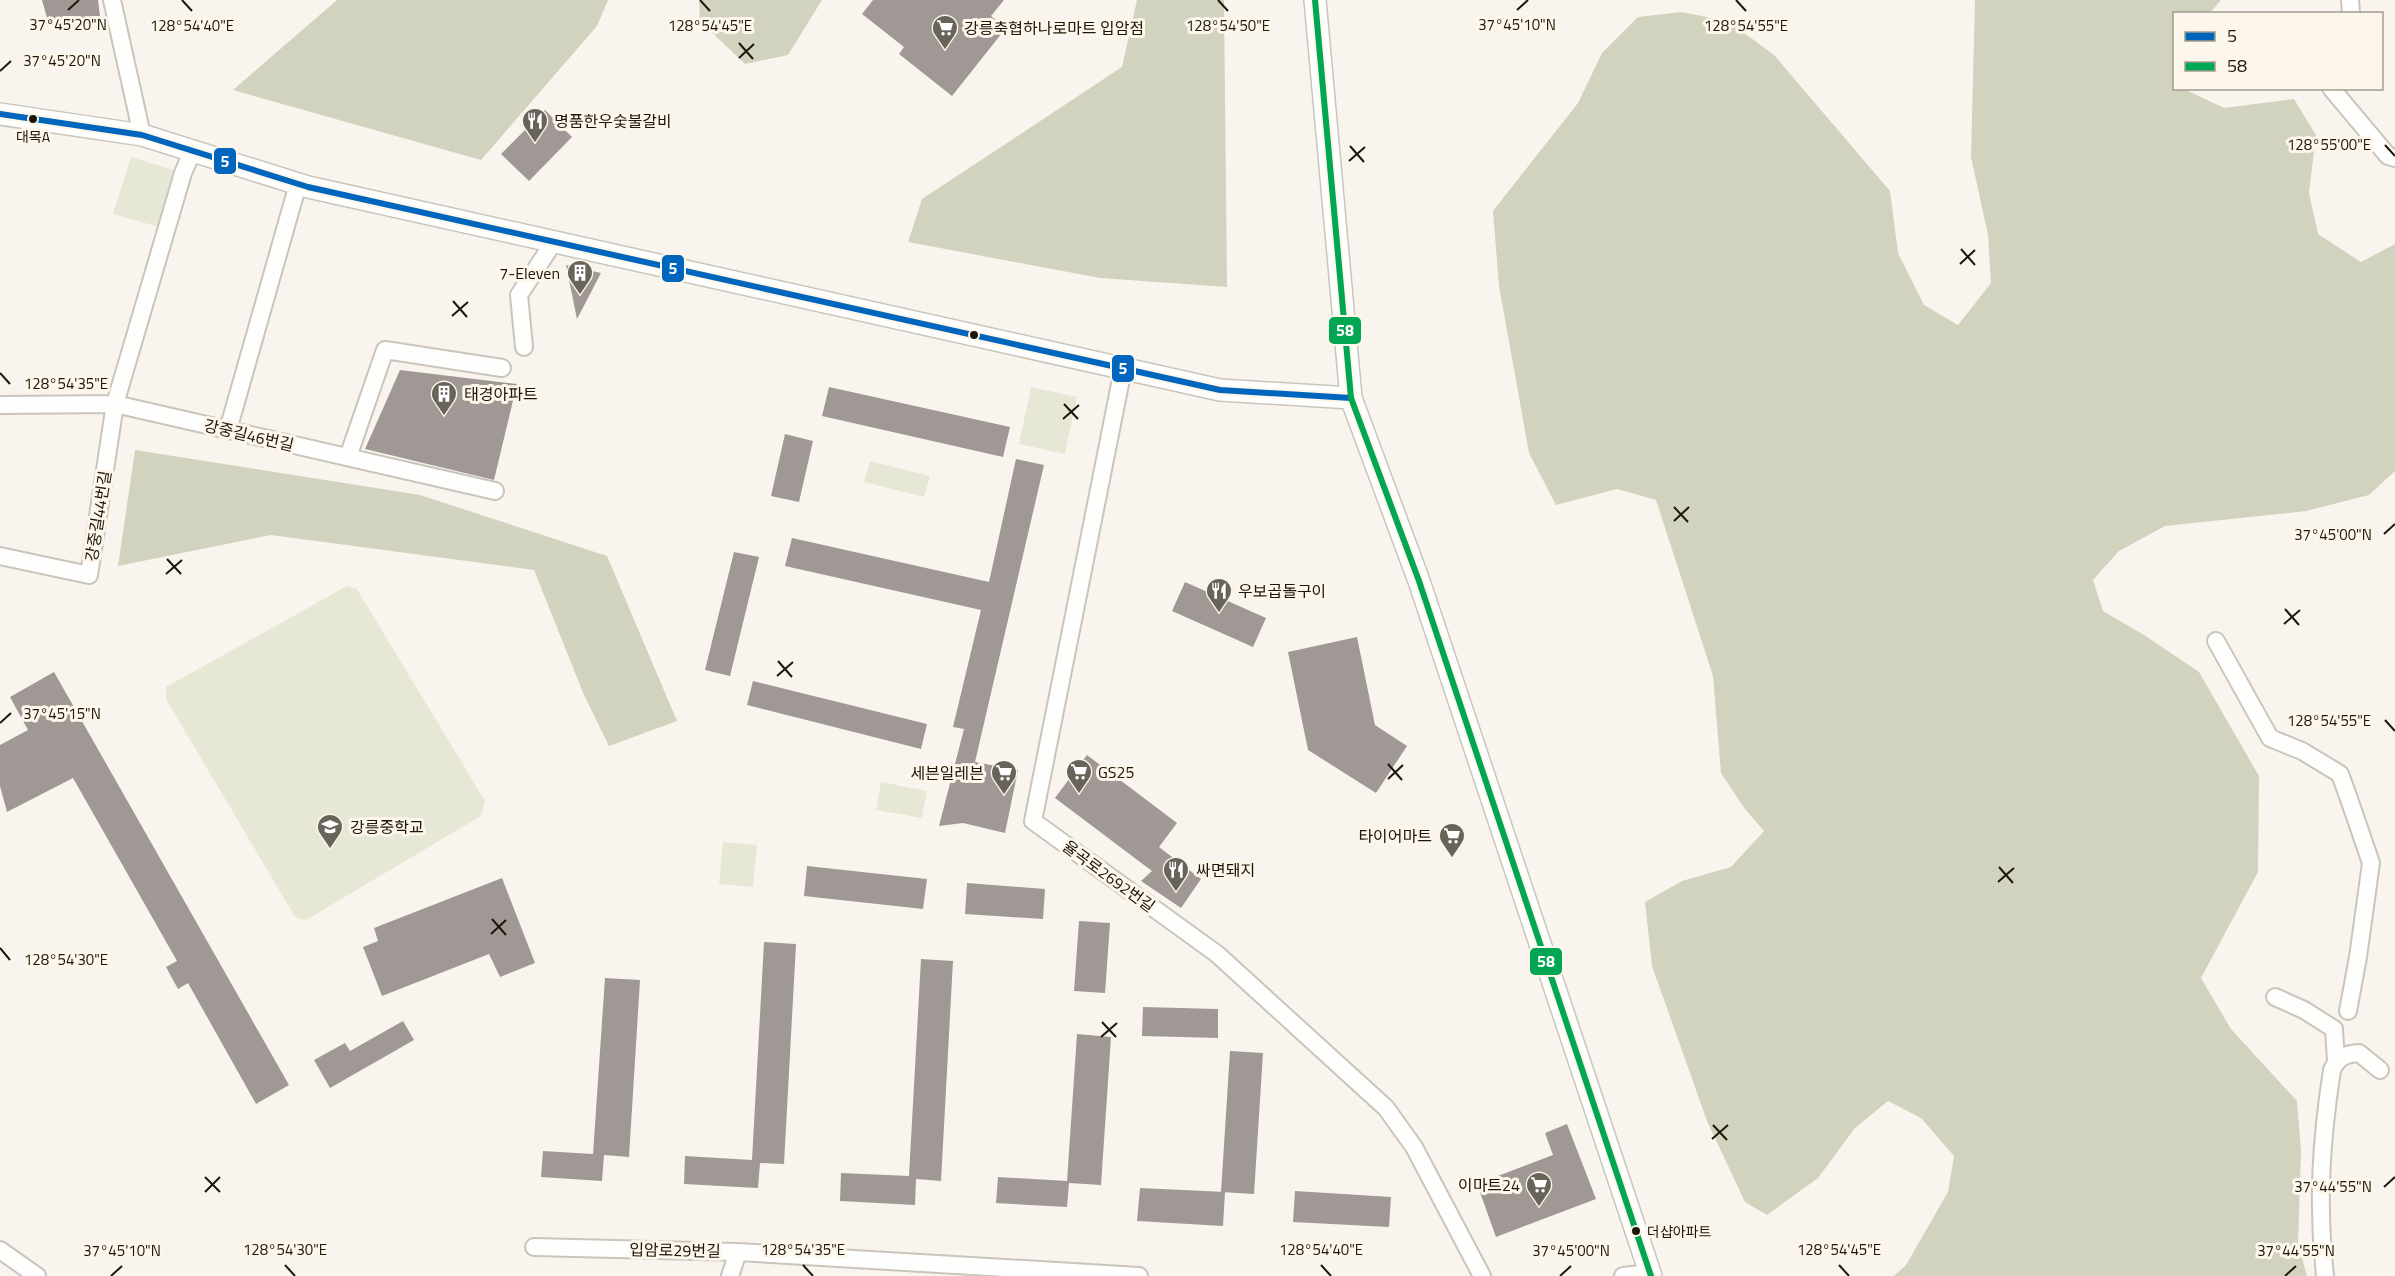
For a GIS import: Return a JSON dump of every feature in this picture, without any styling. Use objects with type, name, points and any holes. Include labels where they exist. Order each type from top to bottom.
[{"type":"street","points":[[112,0],[142,135]]},
{"type":"street","points":[[1315,0],[1352,398],[1419,581],[1651,1274],[1623,1276]]},
{"type":"street","points":[[2333,90],[2388,156],[2395,158]]},
{"type":"street","points":[[0,114],[142,135],[298,184],[553,243],[1220,390],[1352,398]]},
{"type":"street","points":[[115,404],[183,173],[193,150]]},
{"type":"street","points":[[228,430],[298,184]]},
{"type":"street","points":[[524,347],[519,295],[553,243]]},
{"type":"street","points":[[348,457],[385,350],[502,368]]},
{"type":"street","name":"율곡로2692번길","points":[[1123,369],[1033,821],[1217,954],[1386,1108],[1414,1147],[1482,1276]]},
{"type":"street","name":"강중길46번길","points":[[0,405],[115,404],[495,491]]},
{"type":"street","name":"강중길44번길","points":[[0,556],[89,575],[115,404]]},
{"type":"street","points":[[2216,641],[2270,738],[2302,751],[2340,774],[2371,863],[2353,1009],[2334,1029],[2336,1061],[2332,1070],[2320,1161],[2325,1276]]},
{"type":"street","points":[[2275,997],[2304,1010],[2334,1029]]},
{"type":"street","points":[[2336,1061],[2346,1054],[2359,1053],[2380,1070]]},
{"type":"street","name":"입암로29번길","points":[[534,1247],[738,1252],[1139,1276]]},
{"type":"street","points":[[0,1250],[37,1276]]},
{"type":"street","points":[[730,1276],[738,1252]]},
{"type":"green space","points":[[337,0],[608,0],[597,26],[481,160],[233,90]]},
{"type":"green space","points":[[699,0],[822,0],[788,55],[745,64],[700,21]]},
{"type":"green space","points":[[1137,0],[1224,0],[1227,287],[1100,278],[908,242],[922,199],[1122,67]]},
{"type":"green space","points":[[1975,0],[2221,0],[2211,12],[2173,12],[2173,90],[2186,90],[2224,108],[2294,99],[2316,135],[2309,193],[2318,234],[2361,262],[2395,244],[2395,471],[2369,495],[2306,511],[2165,526],[2119,551],[2093,580],[2103,611],[2199,672],[2259,776],[2258,872],[2201,978],[2231,1029],[2297,1101],[2301,1151],[2298,1243],[2307,1276],[1894,1276],[1906,1265],[1948,1192],[1954,1156],[1921,1118],[1888,1101],[1855,1128],[1818,1178],[1767,1215],[1745,1202],[1707,1121],[1652,966],[1645,902],[1682,881],[1731,867],[1764,831],[1745,809],[1721,773],[1713,676],[1656,500],[1617,489],[1556,505],[1529,453],[1499,286],[1493,211],[1578,103],[1602,53],[1638,17],[1681,12],[1728,21],[1774,55],[1890,191],[1898,253],[1924,305],[1958,325],[1991,283],[1988,235],[1971,157]]},
{"type":"green space","points":[[131,157],[183,173],[166,229],[113,214]]},
{"type":"green space","points":[[1031,387],[1077,397],[1065,454],[1019,444]]},
{"type":"green space","points":[[135,450],[420,495],[607,556],[677,721],[609,746],[584,695],[534,570],[271,535],[118,566]]},
{"type":"green space","points":[[870,461],[930,476],[924,497],[864,482]]},
{"type":"green space","points":[[347,586],[357,589],[485,801],[481,816],[306,920],[295,917],[166,699],[166,687]]},
{"type":"green space","points":[[881,782],[927,791],[922,818],[876,810]]},
{"type":"green space","points":[[723,842],[757,845],[753,887],[719,884]]},
{"type":"building","points":[[42,0],[98,0],[100,16],[49,25]]},
{"type":"building","name":"강릉축협하나로마트 입암점","points":[[873,0],[1004,0],[991,16],[1006,28],[952,96],[899,54],[904,47],[862,14]]},
{"type":"building","points":[[545,110],[572,137],[529,181],[501,154]]},
{"type":"building","name":"7-Eleven","points":[[566,265],[601,273],[577,319]]},
{"type":"building","name":"태경아파트","points":[[400,370],[517,384],[494,480],[365,449]]},
{"type":"building","points":[[829,387],[1010,427],[1003,457],[822,416]]},
{"type":"building","points":[[785,434],[813,441],[799,502],[771,496]]},
{"type":"building","points":[[1016,459],[1044,465],[975,762],[1018,770],[1005,833],[963,823],[939,826],[964,729],[953,727],[981,610],[785,566],[792,538],[989,582]]},
{"type":"building","points":[[734,552],[759,557],[730,676],[705,670]]},
{"type":"building","name":"우보곱돌구이","points":[[1185,582],[1266,618],[1253,647],[1172,611]]},
{"type":"building","points":[[1357,637],[1375,725],[1407,746],[1376,793],[1308,750],[1288,652]]},
{"type":"building","points":[[54,672],[289,1085],[256,1104],[188,983],[178,989],[166,967],[177,961],[73,778],[7,812],[0,786],[0,745],[28,730],[10,697]]},
{"type":"building","points":[[753,681],[927,724],[921,749],[747,705]]},
{"type":"building","points":[[1087,755],[1177,823],[1159,847],[1201,879],[1181,908],[1141,881],[1152,871],[1055,798]]},
{"type":"building","points":[[807,866],[927,879],[923,909],[804,896]]},
{"type":"building","points":[[502,878],[535,963],[500,977],[489,954],[382,996],[363,947],[378,941],[374,928]]},
{"type":"building","points":[[967,883],[1045,889],[1043,919],[965,914]]},
{"type":"building","points":[[1079,921],[1110,923],[1105,993],[1074,991]]},
{"type":"building","points":[[764,942],[796,944],[784,1164],[760,1163],[758,1188],[684,1184],[685,1156],[752,1160]]},
{"type":"building","points":[[921,959],[953,961],[941,1181],[916,1179],[915,1205],[840,1201],[841,1173],[909,1176]]},
{"type":"building","points":[[605,978],[640,980],[629,1157],[604,1155],[602,1181],[541,1177],[543,1151],[593,1154]]},
{"type":"building","points":[[1143,1007],[1218,1009],[1218,1038],[1142,1036]]},
{"type":"building","points":[[403,1021],[414,1040],[330,1088],[314,1060],[345,1043],[350,1051]]},
{"type":"building","points":[[1077,1034],[1111,1037],[1101,1185],[1069,1183],[1067,1207],[996,1203],[998,1177],[1067,1181]]},
{"type":"building","points":[[1230,1051],[1263,1053],[1254,1194],[1221,1192]]},
{"type":"building","points":[[1567,1124],[1596,1199],[1496,1237],[1477,1184],[1553,1155],[1545,1133]]},
{"type":"building","points":[[1140,1188],[1225,1192],[1223,1226],[1137,1221]]},
{"type":"building","points":[[1295,1191],[1391,1197],[1389,1227],[1293,1222]]},
{"type":"transit line","name":"58","points":[[1315,0],[1351,398],[1419,581],[1651,1276]]},
{"type":"transit line","name":"5","points":[[0,114],[142,135],[308,187],[1220,390],[1351,398]]},
{"type":"place","name":"강릉축협하나로마트 입암점","points":[[945,51]]},
{"type":"place","name":"대목A","points":[[33,119]]},
{"type":"place","name":"명품한우숯불갈비","points":[[535,144]]},
{"type":"place","name":"7-Eleven","points":[[580,296]]},
{"type":"place","name":"태경아파트","points":[[444,417]]},
{"type":"place","name":"우보곱돌구이","points":[[1219,614]]},
{"type":"place","name":"GS25","points":[[1079,795]]},
{"type":"place","name":"세븐일레븐","points":[[1004,796]]},
{"type":"place","name":"강릉중학교","points":[[330,850]]},
{"type":"place","name":"타이어마트","points":[[1452,859]]},
{"type":"place","name":"싸면돼지","points":[[1176,893]]},
{"type":"place","name":"이마트24","points":[[1539,1208]]},
{"type":"place","name":"더샵아파트","points":[[1636,1231]]}]
